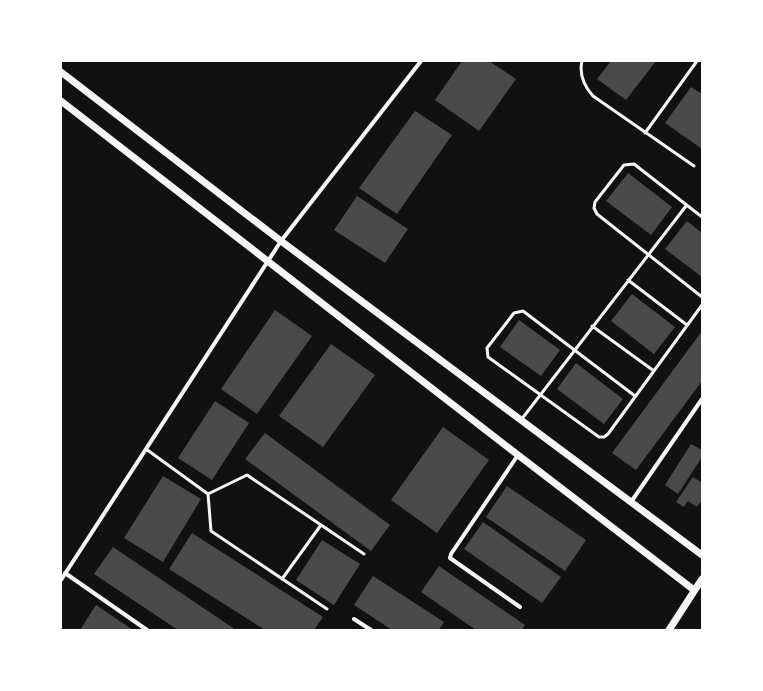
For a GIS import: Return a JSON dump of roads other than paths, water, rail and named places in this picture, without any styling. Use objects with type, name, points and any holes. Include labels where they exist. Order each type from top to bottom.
[{"type":"street","points":[[61,580],[281,241],[421,61]]},
{"type":"street","points":[[61,72],[281,241],[702,556]]},
{"type":"street","points":[[61,101],[267,262],[694,590]]},
{"type":"street","points":[[631,502],[702,399]]},
{"type":"street","points":[[518,455],[451,554],[450,558],[520,607]]},
{"type":"street","points":[[65,573],[147,630]]},
{"type":"street","points":[[669,630],[702,579]]},
{"type":"street","points":[[354,619],[371,630]]},
{"type":"lane","points":[[582,61],[581,71],[583,80],[587,89],[593,96],[694,166]]},
{"type":"lane","points":[[646,133],[697,61]]},
{"type":"lane","points":[[702,218],[634,164],[624,165],[595,202],[594,208],[597,214],[702,297]]},
{"type":"lane","points":[[521,420],[647,254],[686,206]]},
{"type":"lane","points":[[628,280],[687,325]]},
{"type":"lane","points":[[635,396],[523,311],[514,312],[487,348],[488,357],[598,437],[604,437],[608,434],[702,305]]},
{"type":"lane","points":[[592,326],[654,371]]},
{"type":"lane","points":[[146,449],[208,494],[211,531],[327,609]]},
{"type":"lane","points":[[208,494],[248,475],[364,554]]},
{"type":"lane","points":[[282,579],[320,525]]}]
